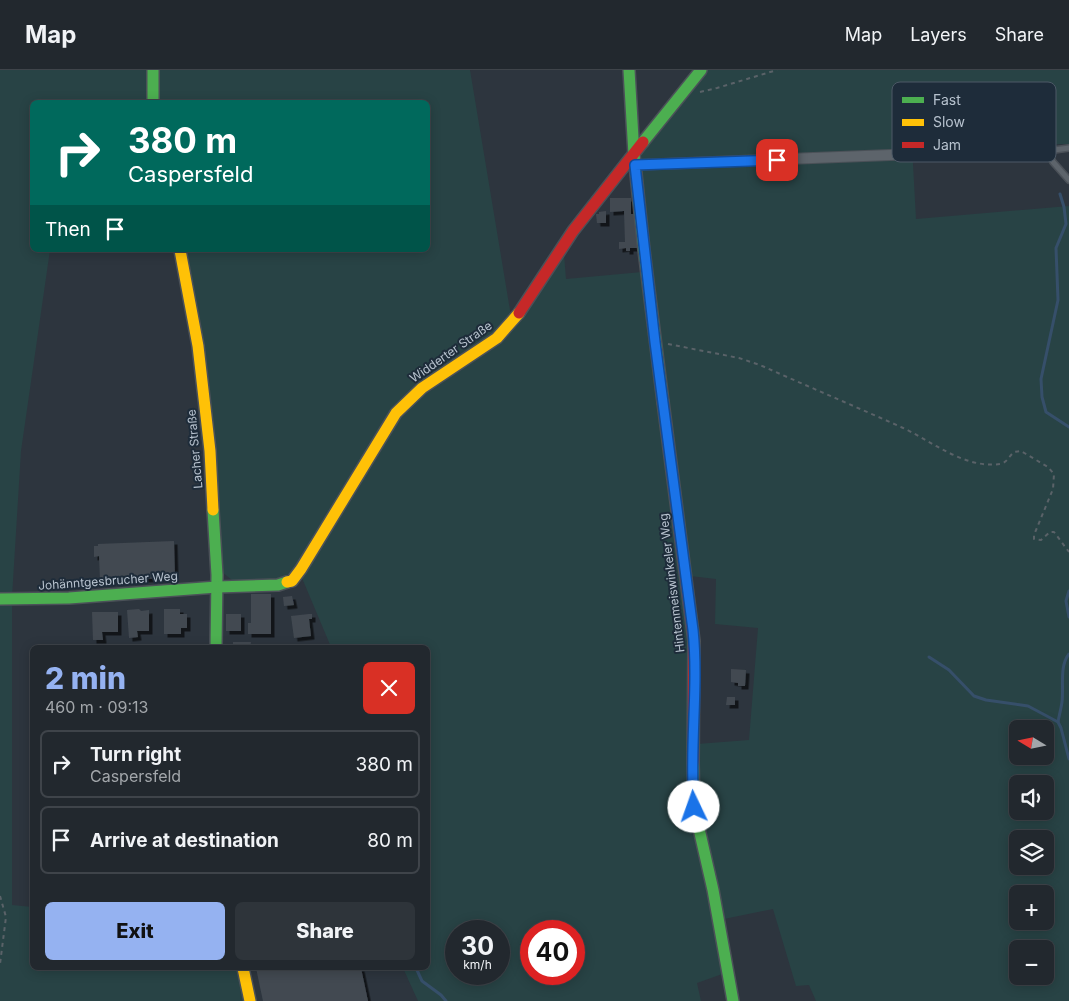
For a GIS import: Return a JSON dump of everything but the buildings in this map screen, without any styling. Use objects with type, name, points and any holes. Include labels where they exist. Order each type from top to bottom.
[{"type":"street","points":[[153,70],[153,100]]},
{"type":"street","name":"Hintenmeiswinkeler Weg","points":[[629,70],[635,160],[655,342],[694,641],[694,807],[713,890],[734,1001]]},
{"type":"street","name":"Widderter Straße","points":[[217,587],[278,585],[287,583],[295,577],[396,413],[417,392],[483,349],[510,326],[572,233],[635,160],[701,70]]},
{"type":"street","points":[[635,160],[892,153]]},
{"type":"street","name":"Lacher Straße","points":[[180,252],[198,346],[210,451],[217,587],[216,645]]},
{"type":"street","name":"Johänntgesbrucher Weg","points":[[0,599],[69,598],[217,587]]},
{"type":"street","points":[[243,970],[250,1001]]},
{"type":"lane","points":[[1056,150],[1069,148]]},
{"type":"lane","points":[[1053,162],[1069,180]]},
{"type":"path","points":[[682,94],[717,88],[777,70]]},
{"type":"path","points":[[655,342],[739,358],[760,365],[904,428],[962,458],[981,463],[998,464],[1004,463],[1014,452],[1026,454],[1053,471],[1055,478],[1053,489],[1042,512],[1034,539],[1039,540],[1050,532],[1054,532],[1069,552]]},
{"type":"path","points":[[0,896],[6,917],[0,964]]},
{"type":"green space","points":[[0,70],[148,70],[148,100],[30,100],[30,252],[50,252],[21,451],[12,597],[12,905],[30,907],[30,970],[239,970],[245,1001],[0,1001]]},
{"type":"green space","points":[[158,70],[470,70],[511,316],[494,335],[412,390],[290,574],[276,580],[232,580],[222,572],[185,252],[430,252],[430,100],[158,100]]},
{"type":"green space","points":[[705,70],[1069,70],[1069,144],[1056,144],[1056,82],[892,82],[892,162],[913,162],[916,219],[1069,206],[1069,1001],[816,1001],[809,985],[796,986],[773,909],[724,919],[701,829],[697,744],[749,740],[758,628],[715,624],[716,579],[690,576],[640,166],[642,151]]},
{"type":"green space","points":[[564,254],[566,279],[642,272],[689,626],[690,799],[725,973],[697,983],[701,1001],[418,1001],[404,970],[430,970],[430,645],[330,645],[302,578],[398,418],[412,403],[492,349]]},
{"type":"waterway","points":[[1060,194],[1066,224],[1056,248],[1058,300],[1041,379],[1042,397],[1046,412],[1069,427]]},
{"type":"waterway","points":[[1069,591],[1066,601],[1069,617]]},
{"type":"waterway","points":[[1069,654],[1063,671],[1062,702],[1058,722],[1069,759]]},
{"type":"waterway","points":[[929,657],[949,670],[974,696],[986,700],[1028,706],[1058,722]]},
{"type":"waterway","points":[[417,970],[422,981],[446,1001]]},
{"type":"traffic: fast","points":[[153,70],[153,100]]},
{"type":"traffic: fast","points":[[629,70],[634,155],[663,402]]},
{"type":"traffic: fast","points":[[643,142],[701,70]]},
{"type":"traffic: fast","points":[[213,510],[217,575],[216,645]]},
{"type":"traffic: fast","points":[[0,599],[69,598],[217,587],[278,585],[287,582]]},
{"type":"traffic: fast","points":[[693,763],[694,807],[713,890],[733,1001]]},
{"type":"traffic: slow","points":[[180,252],[198,346],[210,451],[213,510]]},
{"type":"traffic: slow","points":[[287,582],[292,581],[301,569],[396,413],[422,388],[497,338],[519,313]]},
{"type":"traffic: slow","points":[[243,970],[250,1001]]},
{"type":"traffic: jam","points":[[519,313],[573,231],[643,142]]},
{"type":"traffic: jam","points":[[663,402],[694,641],[693,763]]},
{"type":"route","points":[[694,807],[695,663],[693,630],[655,342],[635,165],[777,160]]}]
